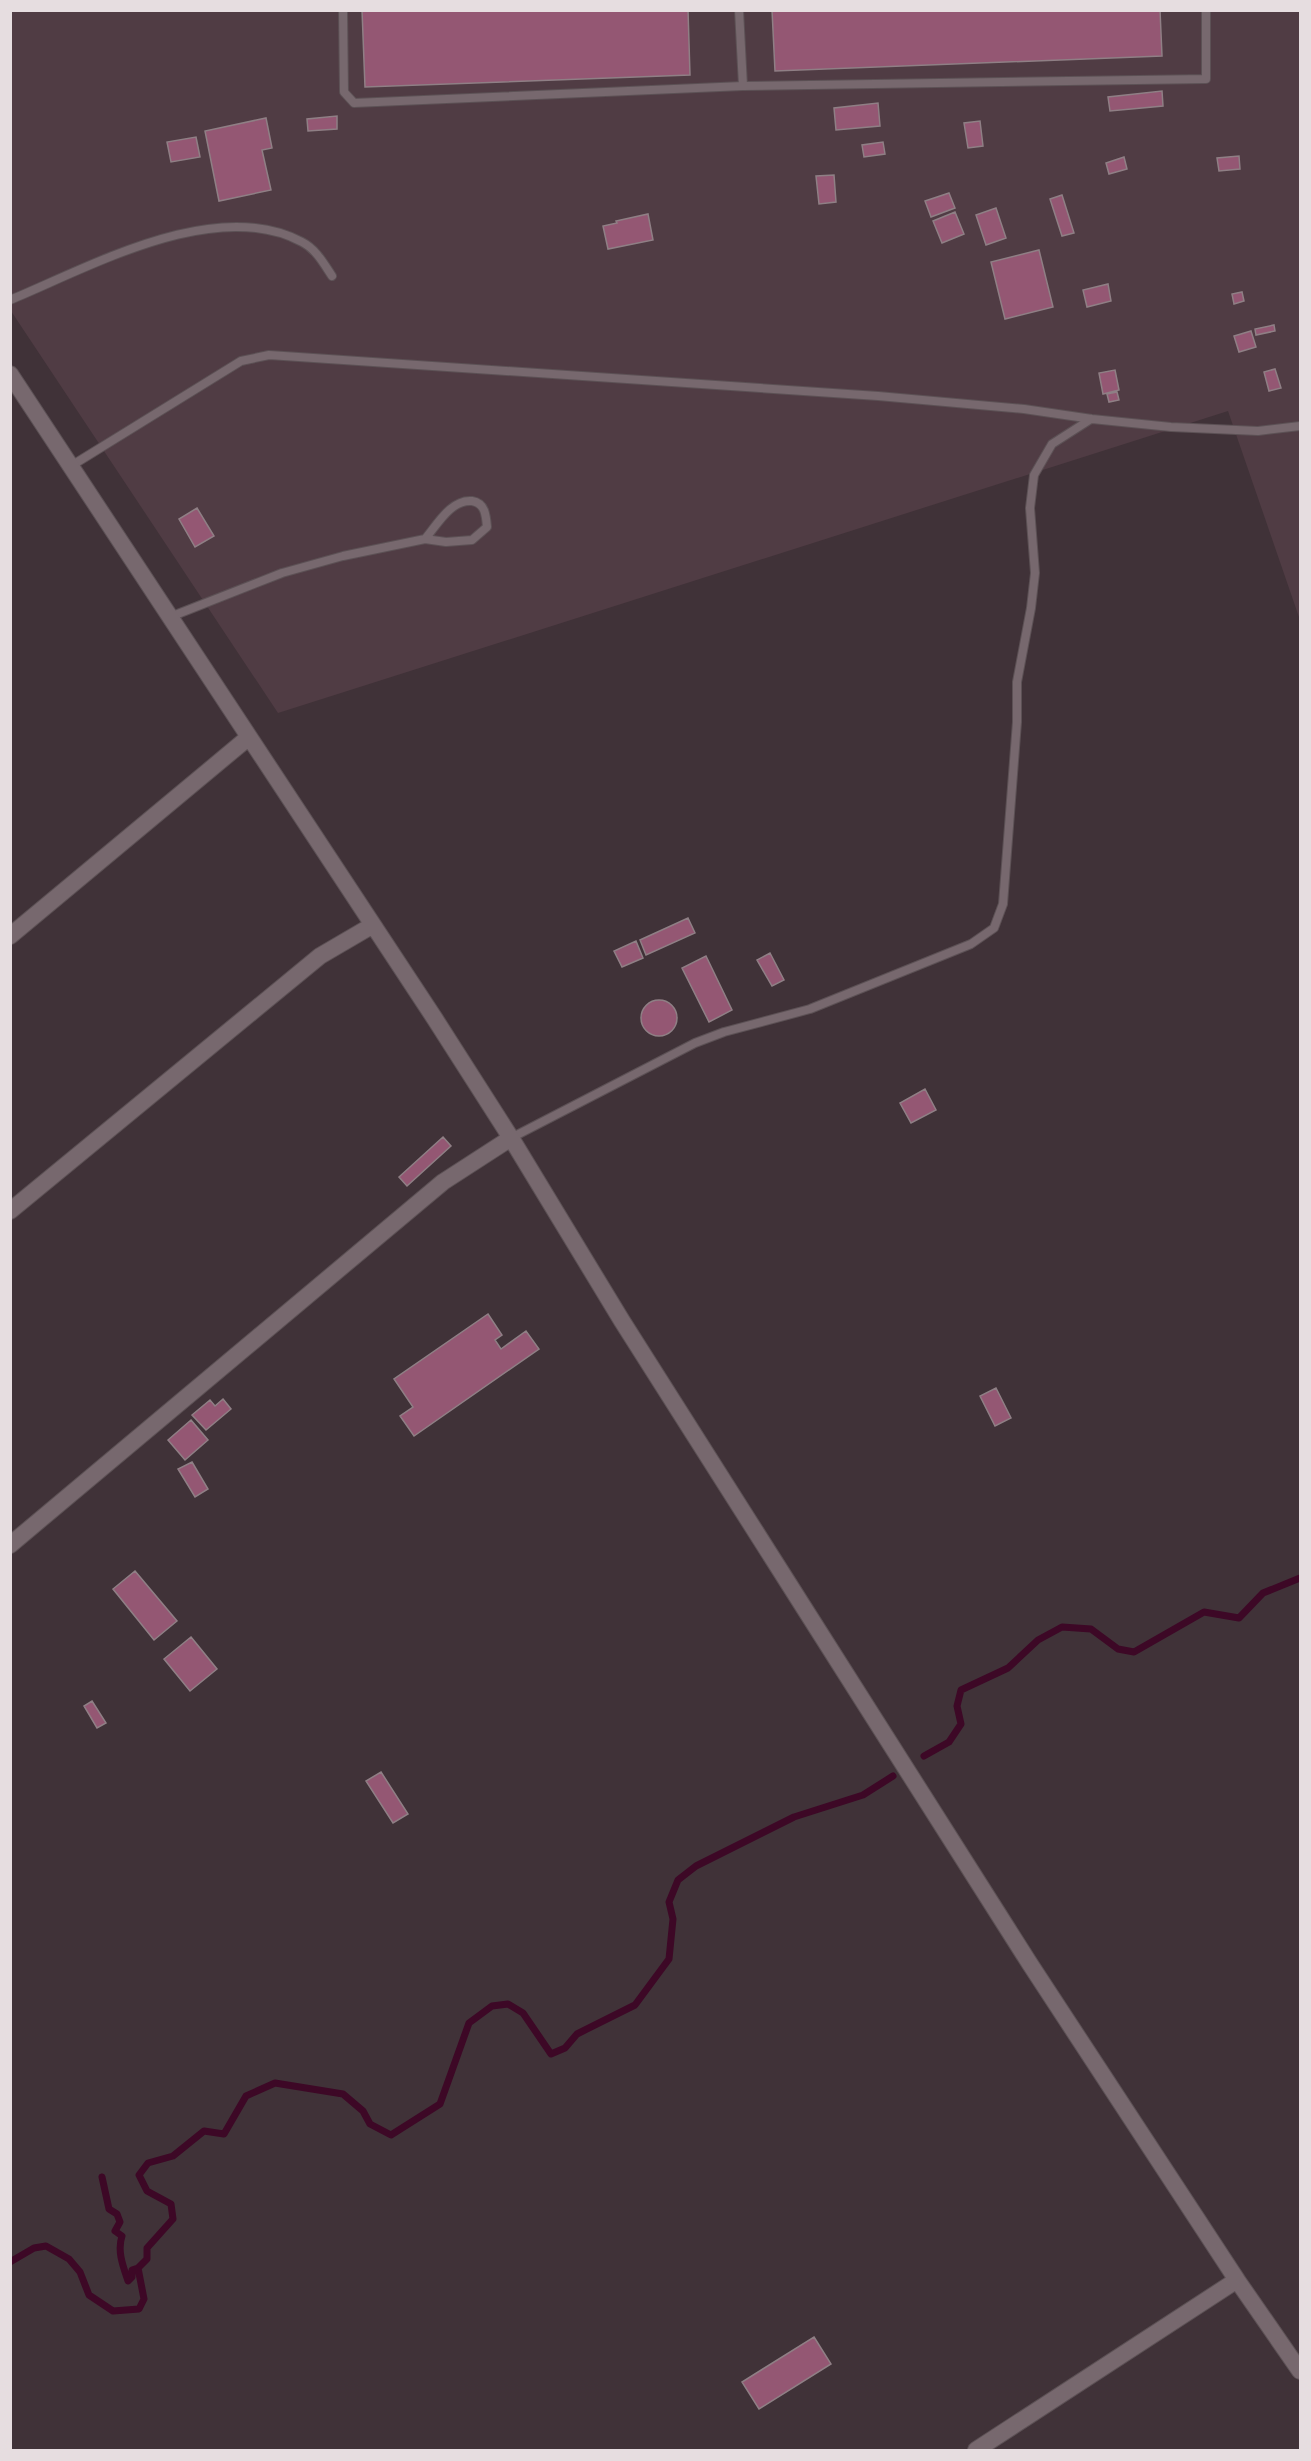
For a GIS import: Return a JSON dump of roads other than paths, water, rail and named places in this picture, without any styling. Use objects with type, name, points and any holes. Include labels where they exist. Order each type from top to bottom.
[{"type":"street","points":[[10,374],[511,1138],[622,1321],[1030,1964],[1237,2280],[1300,2371]]},
{"type":"street","points":[[10,936],[249,737]]},
{"type":"street","points":[[10,1211],[320,956],[373,925]]},
{"type":"street","points":[[10,1545],[443,1182],[511,1138]]},
{"type":"street","points":[[976,2451],[1237,2280]]},
{"type":"lane","points":[[343,10],[344,92],[354,103],[743,86],[1206,80],[1206,10]]},
{"type":"lane","points":[[739,10],[743,86]]},
{"type":"lane","points":[[10,300],[156,239],[198,229],[263,227],[303,242],[318,255],[332,276]]},
{"type":"lane","points":[[71,466],[241,361],[269,355],[878,396],[1024,409],[1171,427],[1258,431],[1300,426]]},
{"type":"lane","points":[[511,1138],[695,1043],[724,1032],[810,1009],[971,944],[994,928],[1004,904],[1017,722],[1017,682],[1033,596],[1035,573],[1030,508],[1034,475],[1052,444],[1092,419]]},
{"type":"lane","points":[[170,617],[282,573],[343,556],[426,539],[446,542],[472,540],[487,527],[485,511],[477,502],[464,501],[451,508],[426,539]]},
{"type":"waterway","points":[[924,1756],[949,1742],[961,1724],[957,1706],[961,1690],[1008,1668],[1038,1640],[1062,1627],[1091,1629],[1118,1649],[1134,1652],[1204,1612],[1239,1618],[1263,1593],[1300,1578]]},
{"type":"waterway","points":[[10,2262],[34,2248],[46,2246],[69,2259],[80,2272],[89,2295],[113,2311],[139,2309],[144,2299],[138,2268],[147,2259],[147,2248],[173,2219],[171,2204],[147,2191],[139,2175],[148,2163],[173,2156],[204,2131],[224,2134],[246,2096],[275,2083],[343,2094],[363,2111],[370,2124],[391,2135],[440,2104],[469,2023],[492,2006],[508,2004],[523,2013],[551,2054],[565,2048],[577,2034],[635,2005],[669,1959],[673,1919],[669,1902],[678,1880],[696,1866],[794,1817],[863,1795],[893,1776]]},
{"type":"waterway","points":[[102,2177],[109,2209],[117,2214],[120,2222],[115,2231],[122,2236],[120,2253],[128,2281],[132,2277],[132,2270],[138,2268]]}]
